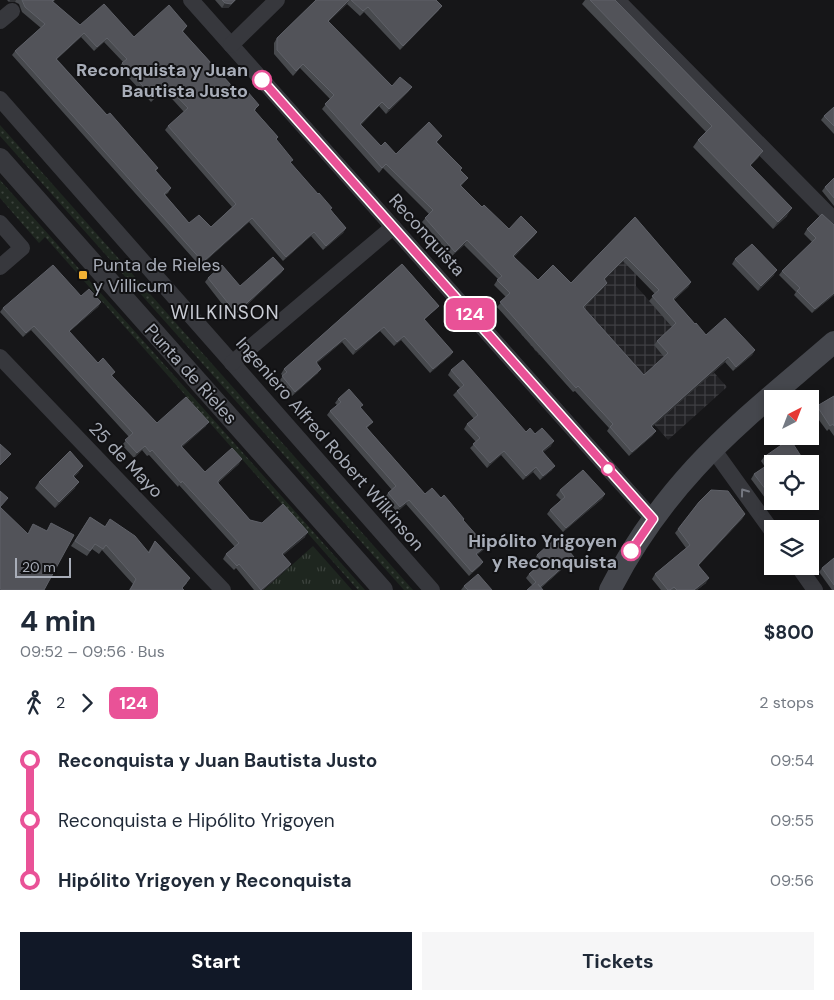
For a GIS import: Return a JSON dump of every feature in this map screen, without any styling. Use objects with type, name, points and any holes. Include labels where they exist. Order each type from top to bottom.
[{"type":"main road","points":[[610,590],[631,551],[676,489],[713,449],[834,342]]},
{"type":"street","name":"Reconquista","points":[[191,0],[653,519]]},
{"type":"street","points":[[231,45],[277,0]]},
{"type":"street","points":[[618,0],[834,220]]},
{"type":"street","name":"Ingeniero Alfred Robert Wilkinson","points":[[0,99],[432,590]]},
{"type":"street","name":"Punta de Rieles","points":[[0,158],[383,590]]},
{"type":"street","points":[[0,222],[22,248],[0,267]]},
{"type":"street","points":[[232,362],[392,227]]},
{"type":"street","name":"25 de Mayo","points":[[0,357],[223,590]]},
{"type":"street","points":[[713,449],[764,520]]},
{"type":"street","points":[[804,575],[815,590]]},
{"type":"shaded area","points":[[632,222],[659,253],[636,276],[636,286],[727,387],[668,440],[568,327],[539,355],[521,334]]},
{"type":"green space","points":[[0,125],[413,590],[404,590],[0,136]]},
{"type":"green space","points":[[0,180],[365,590],[358,590],[45,237],[39,243],[0,198]]},
{"type":"green space","points":[[313,546],[352,590],[264,590]]},
{"type":"building","points":[[22,0],[54,0],[52,1],[80,25],[104,4],[134,37],[169,5],[187,26],[182,31],[241,96],[247,91],[259,105],[254,110],[278,137],[276,139],[293,160],[290,162],[332,208],[330,209],[346,228],[326,246],[314,232],[286,257],[252,218],[203,262],[15,51],[45,24],[25,7]],"holes":[[[84,33],[97,47],[107,38],[127,59],[122,63],[154,98],[167,86],[188,108],[168,126],[236,204],[211,227],[199,215],[189,223],[164,194],[171,188],[155,170],[158,168],[110,113],[107,115],[56,59]]]},
{"type":"building","points":[[222,0],[235,0],[231,4],[225,3]]},
{"type":"building","points":[[316,0],[349,0],[328,21],[392,86],[400,77],[412,87],[389,109],[382,102],[360,124],[381,146],[385,142],[396,154],[429,122],[442,136],[436,142],[462,168],[460,170],[468,178],[460,185],[482,207],[484,205],[509,229],[521,216],[537,232],[513,256],[538,280],[553,265],[571,283],[635,217],[691,282],[673,299],[695,324],[706,335],[725,318],[755,350],[736,367],[728,357],[651,426],[656,431],[632,452],[610,427],[613,424],[578,386],[576,388],[500,302],[510,293],[497,280],[502,276],[467,240],[455,252],[425,218],[433,210],[386,164],[382,168],[325,104],[334,95],[303,64],[296,71],[277,50],[277,38]],"holes":[[[626,257],[659,290],[652,296],[676,323],[657,341],[668,353],[644,375],[583,307],[607,283],[604,279]]]},
{"type":"building","points":[[351,0],[436,0],[442,6],[403,46],[368,7],[363,11]]},
{"type":"building","points":[[590,0],[615,0],[763,151],[750,165],[792,208],[778,222],[698,140],[712,126]]},
{"type":"building","points":[[834,107],[834,126],[824,116]]},
{"type":"building","points":[[834,178],[834,198],[825,187]]},
{"type":"building","points":[[822,214],[834,225],[834,293],[815,309],[797,291],[800,288],[782,271],[816,238],[807,229]]},
{"type":"building","points":[[752,244],[777,270],[761,286],[735,259]]},
{"type":"building","points":[[273,257],[284,269],[236,313],[208,278],[222,265],[240,286]]},
{"type":"building","points":[[402,264],[439,306],[424,319],[453,352],[433,369],[404,336],[397,342],[384,327],[356,350],[345,338],[316,362],[321,369],[295,392],[282,376],[287,372],[284,369]]},
{"type":"building","points":[[53,265],[81,296],[89,289],[101,302],[69,331],[98,363],[103,358],[115,372],[111,375],[157,423],[186,397],[209,422],[181,446],[205,472],[232,448],[242,459],[218,483],[250,520],[262,523],[283,504],[308,532],[282,554],[291,564],[261,590],[239,564],[237,566],[226,554],[239,543],[152,450],[150,452],[145,446],[137,453],[125,440],[133,433],[34,326],[26,333],[3,308]]},
{"type":"building","points":[[463,360],[526,432],[530,428],[535,434],[542,428],[554,441],[542,451],[555,466],[543,476],[536,467],[526,476],[504,451],[490,463],[473,444],[480,438],[467,424],[478,415],[457,391],[464,385],[451,370]]},
{"type":"building","points":[[349,389],[363,405],[360,407],[373,422],[366,427],[425,494],[432,488],[441,498],[444,495],[486,546],[476,554],[483,562],[472,572],[409,500],[400,507],[388,493],[396,486],[330,411],[341,402],[338,399]]},
{"type":"building","points":[[834,396],[834,426],[833,424],[830,426],[819,409],[819,405]]},
{"type":"building","points":[[0,444],[11,454],[0,465]]},
{"type":"building","points":[[781,445],[794,445],[800,455],[767,455]]},
{"type":"building","points":[[70,451],[83,466],[73,476],[79,482],[59,502],[39,482]]},
{"type":"building","points":[[764,467],[764,487],[754,474]]},
{"type":"building","points":[[583,470],[605,494],[566,528],[550,510],[565,497],[560,490]]},
{"type":"building","points":[[711,490],[728,491],[745,514],[698,565],[709,578],[694,590],[677,590],[674,587],[668,590],[655,574],[690,545],[678,529]]},
{"type":"building","points":[[0,491],[8,498],[0,507]]},
{"type":"building","points":[[0,507],[28,534],[33,524],[47,531],[51,523],[74,535],[44,590],[0,589]]},
{"type":"building","points":[[90,517],[105,527],[110,519],[135,536],[149,553],[155,541],[190,578],[182,588],[184,590],[130,590],[136,579],[106,545],[103,549],[95,544],[90,551],[75,541]]},
{"type":"building","points":[[557,537],[574,557],[540,587],[543,590],[527,590],[536,582],[529,574],[543,562],[537,555]]},
{"type":"building","points":[[834,558],[834,585],[822,568]]},
{"type":"building","points":[[478,574],[492,590],[468,590],[464,586]]},
{"type":"bus line","name":"124","points":[[262,80],[653,519],[631,551]]},
{"type":"place","name":"Reconquista y Juan Bautista Justo","points":[[262,80]]},
{"type":"place","name":"Punta de Rieles y Villicum","points":[[83,275]]},
{"type":"place","name":"Hipólito Yrigoyen y Reconquista","points":[[631,551]]},
{"type":"district","name":"WILKINSON","points":[[225,312]]}]
